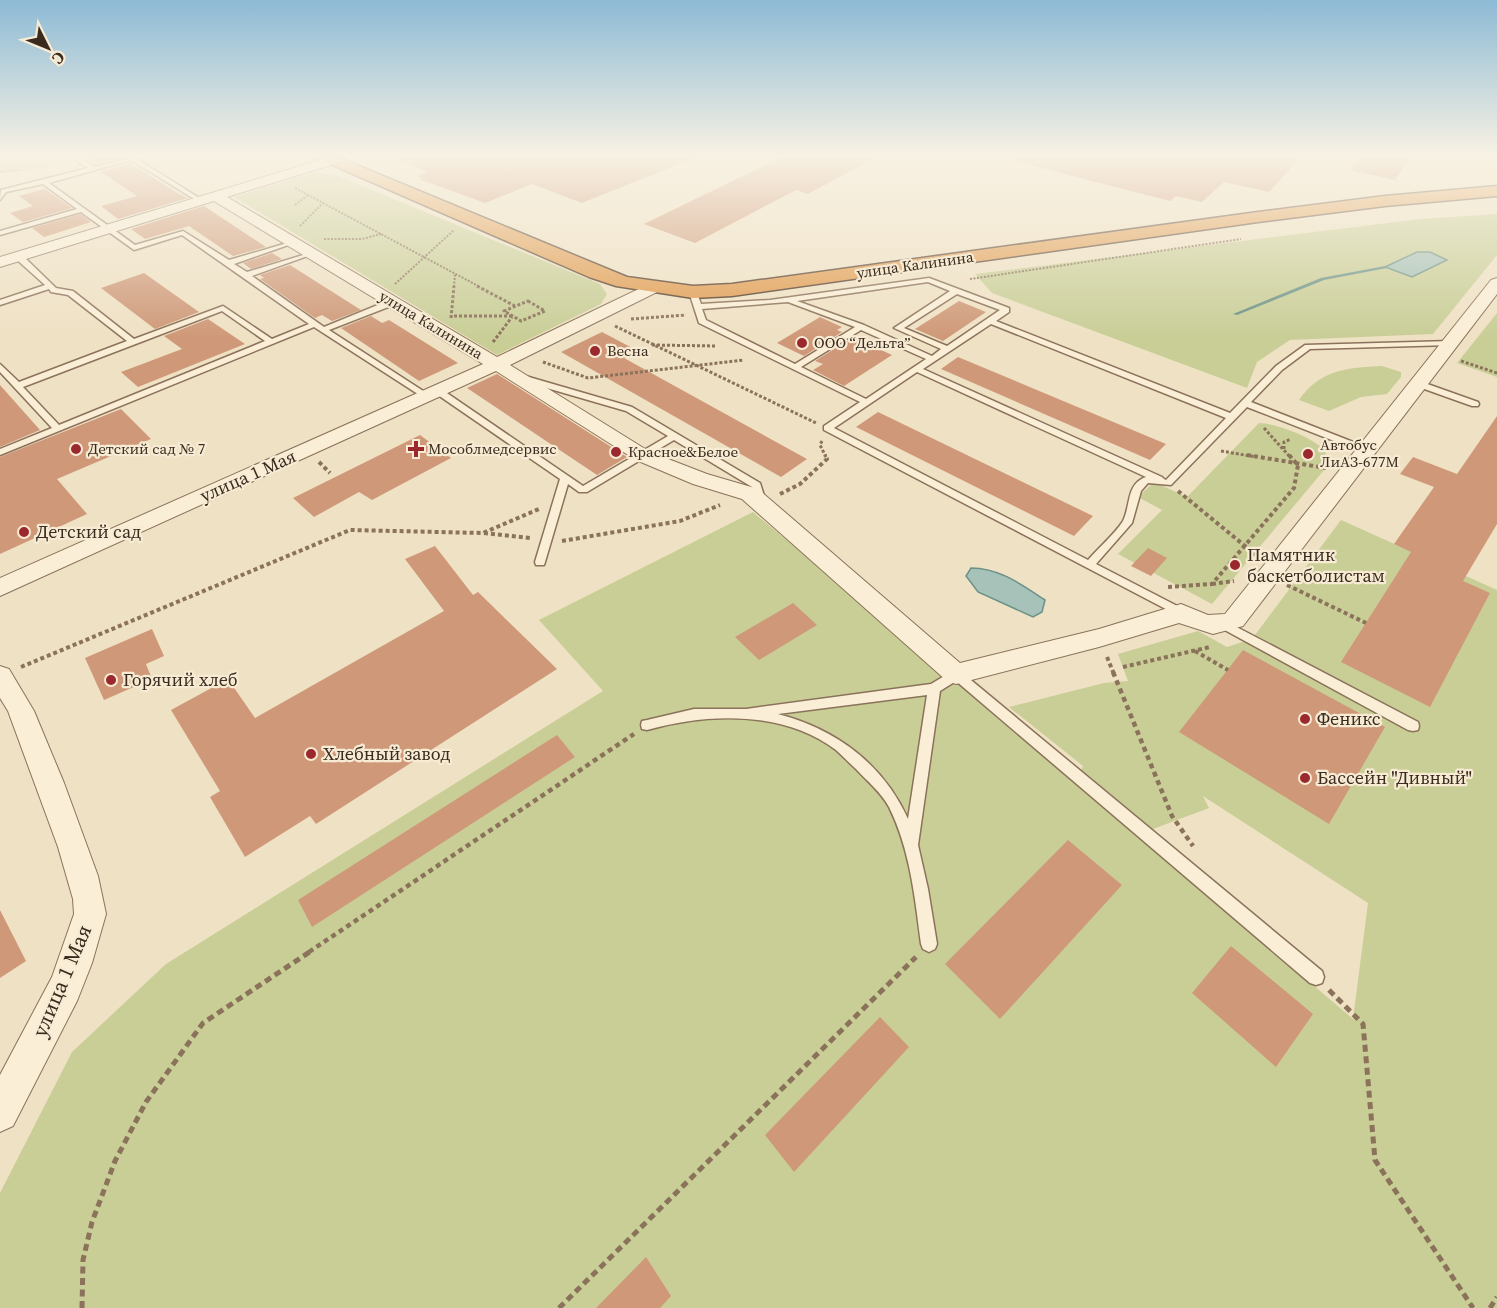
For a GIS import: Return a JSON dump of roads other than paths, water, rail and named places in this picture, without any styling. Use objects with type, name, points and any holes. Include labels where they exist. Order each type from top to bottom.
[{"type":"highway","name":"улица Калинина","points":[[458,215],[596,273],[653,288],[696,304],[732,290],[1282,215]]},
{"type":"street","points":[[0,262],[154,215]]},
{"type":"street","name":"улица Калинина","points":[[247,215],[315,246],[391,296],[492,357],[653,288]]},
{"type":"street","points":[[492,357],[518,377],[643,456],[756,498],[956,674],[1099,638],[1181,613],[1214,625],[1234,620],[1497,283]]},
{"type":"street","name":"улица 1 Мая","points":[[0,588],[432,393],[492,357]]},
{"type":"street","name":"улица 1 Мая","points":[[0,1113],[60,995],[82,941],[90,911],[84,880],[10,714],[5,673]]},
{"type":"lane","points":[[0,233],[64,215]]},
{"type":"lane","points":[[89,215],[134,248],[183,233],[323,330],[432,393],[583,490],[675,436]]},
{"type":"lane","points":[[228,263],[294,236]]},
{"type":"lane","points":[[246,275],[315,246]]},
{"type":"lane","points":[[19,257],[54,290],[70,293],[134,342]]},
{"type":"lane","points":[[866,402],[702,321],[696,304],[787,300],[929,280],[1006,310],[827,428],[1181,613]]},
{"type":"lane","points":[[0,303],[50,286]]},
{"type":"lane","points":[[947,349],[898,328],[956,291]]},
{"type":"lane","points":[[323,330],[391,296]]},
{"type":"lane","points":[[787,300],[861,327],[932,359]]},
{"type":"lane","points":[[17,386],[223,308],[271,342]]},
{"type":"lane","points":[[990,321],[1232,417]]},
{"type":"lane","points":[[0,452],[315,324]]},
{"type":"lane","points":[[795,367],[861,327]]},
{"type":"lane","points":[[1168,483],[1280,368],[1308,347],[1446,349]]},
{"type":"lane","points":[[0,367],[58,429]]},
{"type":"lane","points":[[917,369],[1168,483]]},
{"type":"lane","points":[[518,377],[629,410],[756,485],[756,498]]},
{"type":"lane","points":[[1419,384],[1475,404]]},
{"type":"lane","points":[[1245,403],[1368,451]]},
{"type":"lane","points":[[540,562],[565,478]]},
{"type":"lane","points":[[1089,565],[1128,521],[1136,490],[1146,480],[1168,483]]},
{"type":"lane","points":[[1214,625],[1413,726]]},
{"type":"lane","points":[[647,725],[670,717],[704,712],[748,713],[934,689],[956,674],[1316,977]]},
{"type":"lane","points":[[912,844],[934,689]]},
{"type":"lane","points":[[748,713],[796,725],[837,744],[870,774],[893,800],[912,844],[920,878],[929,944]]},
{"type":"water","points":[[1417,252],[1430,252],[1447,260],[1412,277],[1385,267]]},
{"type":"water","points":[[971,568],[992,571],[1019,583],[1045,600],[1042,612],[1033,617],[978,592],[966,576]]},
{"type":"waterway","points":[[1235,314],[1323,279],[1385,267]]},
{"type":"place","name":"ООО “Дельта”","points":[[802,343]]},
{"type":"place","name":"Весна","points":[[595,351]]},
{"type":"place","name":"Детский сад № 7","points":[[76,449]]},
{"type":"place","name":"Мособлмедсервис","points":[[416,449]]},
{"type":"place","name":"Красное&Белое","points":[[616,452]]},
{"type":"place","name":"Автобус ЛиАЗ-677М","points":[[1308,454]]},
{"type":"place","name":"Детский сад","points":[[24,532]]},
{"type":"place","name":"Памятник баскетболистам","points":[[1235,565]]},
{"type":"place","name":"Горячий хлеб","points":[[111,680]]},
{"type":"place","name":"Феникс","points":[[1305,719]]},
{"type":"place","name":"Хлебный завод","points":[[311,754]]},
{"type":"place","name":"Бассейн \"Дивный\"","points":[[1305,778]]}]
